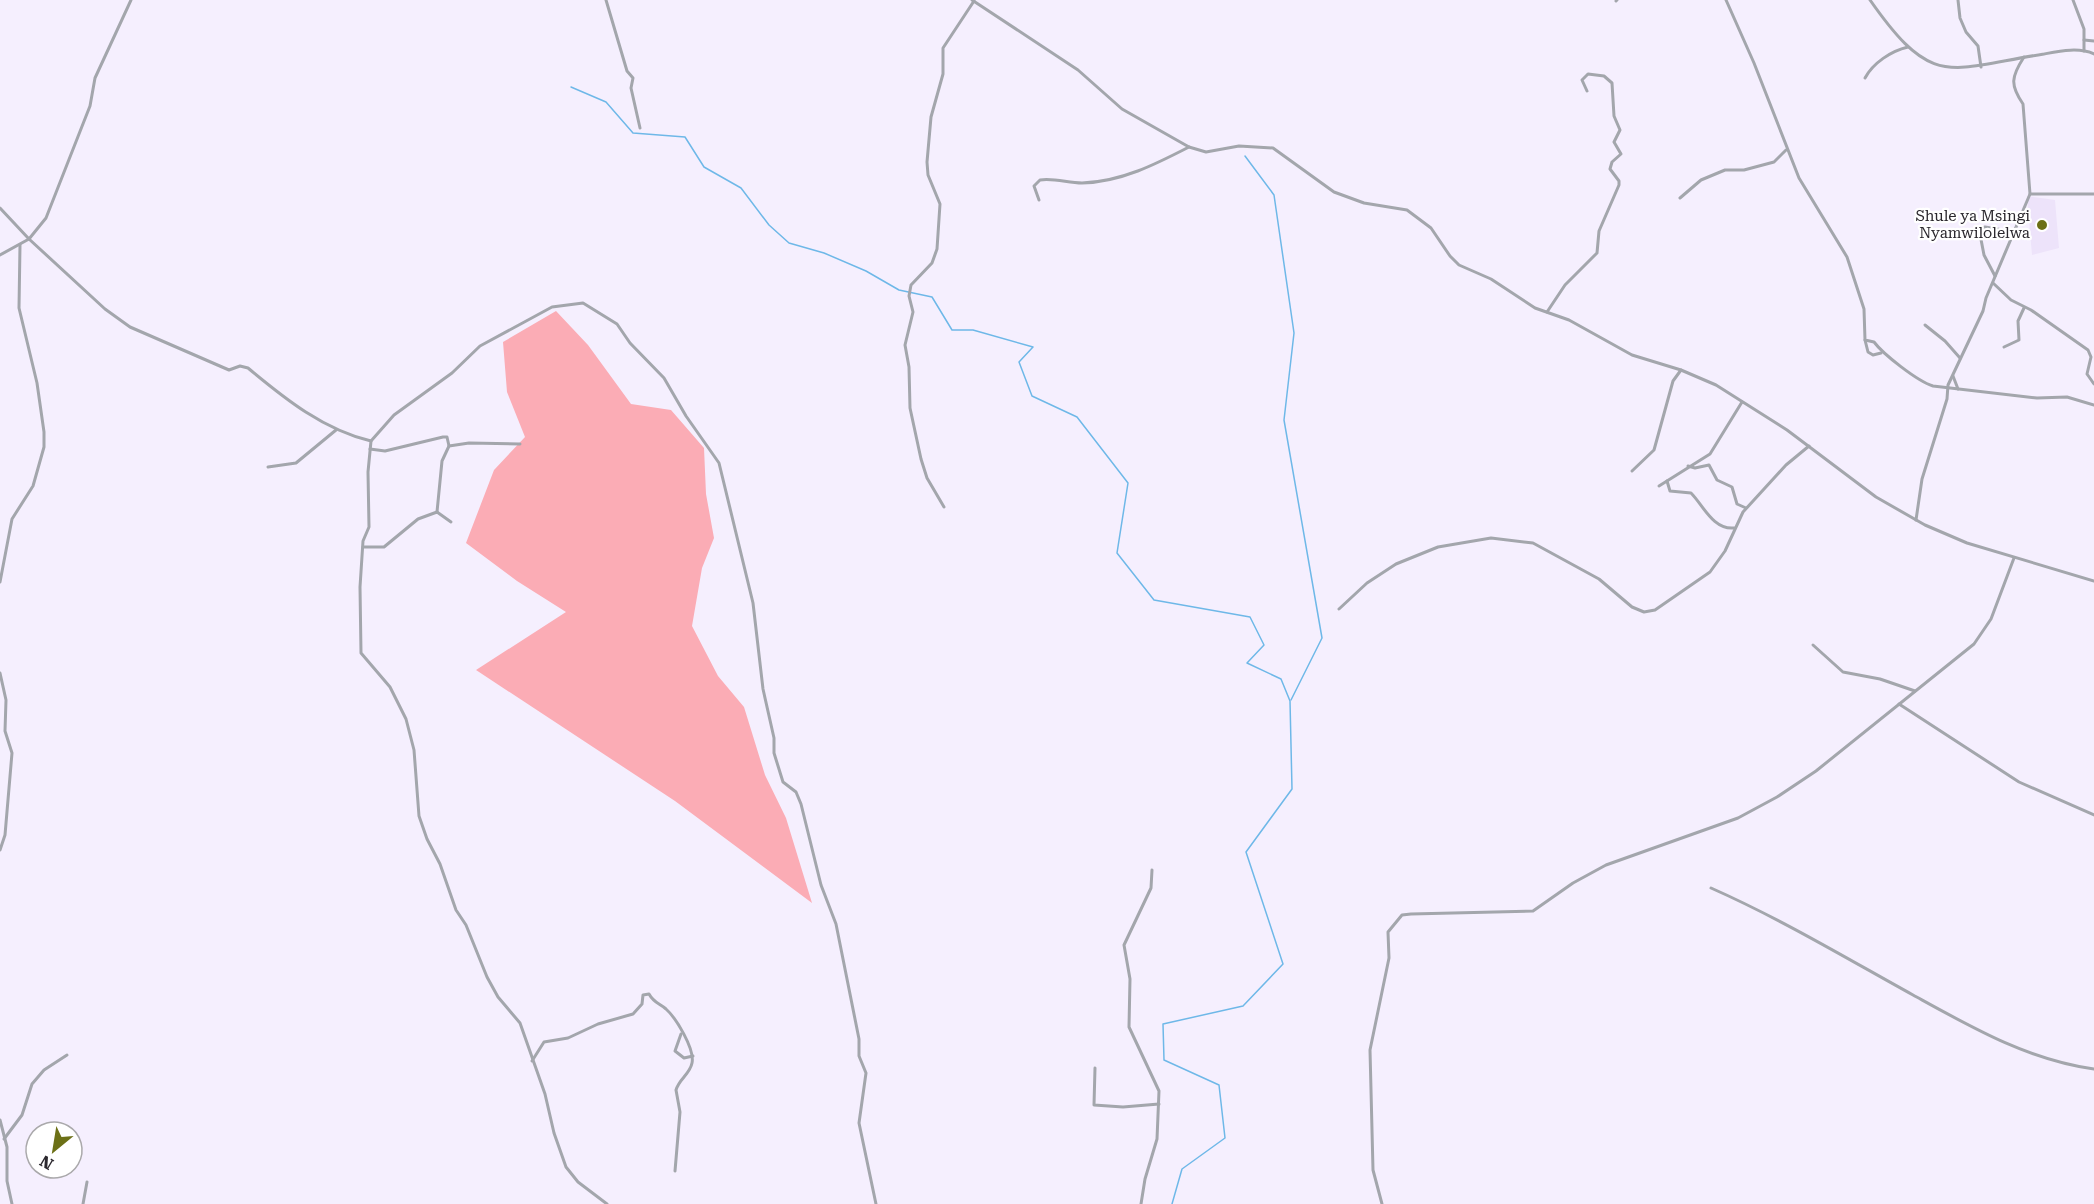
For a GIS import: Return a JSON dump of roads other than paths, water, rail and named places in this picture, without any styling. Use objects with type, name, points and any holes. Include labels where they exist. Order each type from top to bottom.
[{"type":"street","points":[[0,255],[29,239],[46,218],[90,106],[95,78],[131,0]]},
{"type":"street","points":[[606,0],[627,71],[633,78],[634,105],[638,111],[637,122],[640,128]]},
{"type":"street","points":[[1726,0],[1754,63],[1786,150],[1799,178],[1847,256],[1864,309],[1865,340],[1868,352],[1873,355],[1881,352]]},
{"type":"street","points":[[1870,0],[1908,47],[1927,62],[1944,68],[1981,67],[2024,57],[2084,51],[2094,54]]},
{"type":"street","points":[[1958,0],[1960,18],[1966,32],[1978,46],[1981,67]]},
{"type":"street","points":[[2073,0],[2082,20],[2084,51]]},
{"type":"street","points":[[944,507],[927,478],[921,459],[910,408],[909,367],[905,345],[913,312],[909,296],[911,285],[932,263],[937,249],[940,204],[928,175],[927,162],[931,117],[943,74],[943,48],[973,1],[1078,70],[1122,109],[1189,147],[1206,152],[1239,146],[1273,148],[1334,192],[1364,203],[1400,209],[1414,214],[1431,228],[1454,261],[1632,355],[1708,381],[1809,446],[1868,491],[1916,520],[1967,543],[2094,581]]},
{"type":"street","points":[[2084,40],[2094,41]]},
{"type":"street","points":[[1865,78],[1873,66],[1895,51],[1908,47]]},
{"type":"street","points":[[1916,520],[1922,479],[1947,399],[1947,389],[2030,194],[2023,104],[2016,96],[2013,77],[2024,57]]},
{"type":"street","points":[[1547,312],[1565,285],[1596,256],[1600,243],[1599,231],[1607,219],[1620,185],[1617,176],[1610,169],[1612,162],[1621,155],[1614,142],[1620,130],[1614,116],[1612,83],[1604,76],[1588,74],[1582,80],[1587,91]]},
{"type":"street","points":[[1038,200],[1034,186],[1040,180],[1083,183],[1108,179],[1140,171],[1189,147]]},
{"type":"street","points":[[1680,198],[1701,180],[1725,170],[1744,170],[1774,162],[1782,157],[1786,150]]},
{"type":"street","points":[[2030,194],[2094,194]]},
{"type":"street","points":[[0,208],[29,239],[105,309],[130,327],[230,370],[240,366],[248,368],[305,412],[348,436],[371,441]]},
{"type":"street","points":[[1995,276],[1984,255],[1979,229],[1985,227],[2015,232]]},
{"type":"street","points":[[0,582],[12,519],[33,486],[44,447],[37,383],[19,308],[20,244]]},
{"type":"street","points":[[1993,283],[2011,300],[2060,329],[2092,355],[2087,374],[2094,384]]},
{"type":"street","points":[[608,1204],[578,1182],[566,1167],[554,1133],[545,1094],[520,1023],[498,997],[484,971],[466,925],[456,910],[444,873],[427,839],[419,816],[415,756],[406,719],[390,687],[361,653],[360,587],[363,547],[369,527],[371,441],[394,415],[452,372],[480,346],[552,307],[583,303],[617,324],[630,343],[664,378],[686,416],[709,446],[723,474],[753,603],[763,689],[774,753],[783,782],[796,792],[801,804],[824,893],[836,924],[859,1039],[859,1056],[866,1073],[859,1123],[876,1204]]},
{"type":"street","points":[[2004,347],[2019,340],[2018,321],[2024,308]]},
{"type":"street","points":[[1925,325],[1945,341],[1960,358]]},
{"type":"street","points":[[1865,340],[1874,342],[1881,352],[1923,382],[1947,389],[2037,398],[2061,396],[2094,405]]},
{"type":"street","points":[[1632,471],[1654,450],[1673,381],[1681,370]]},
{"type":"street","points":[[1953,375],[1958,389]]},
{"type":"street","points":[[1659,486],[1688,465],[1710,454],[1743,402]]},
{"type":"street","points":[[268,467],[296,463],[336,430]]},
{"type":"street","points":[[370,449],[385,451],[447,437],[449,446],[442,461],[437,512]]},
{"type":"street","points":[[449,446],[469,443],[520,444]]},
{"type":"street","points":[[1339,609],[1366,583],[1396,564],[1438,547],[1491,538],[1533,543],[1599,579],[1632,607],[1644,612],[1655,610],[1710,572],[1725,552],[1734,528],[1746,508],[1786,465],[1809,446]]},
{"type":"street","points":[[1688,465],[1695,468],[1709,465],[1717,480],[1732,487],[1737,504],[1746,508]]},
{"type":"street","points":[[1667,481],[1670,491],[1691,494],[1704,512],[1725,528],[1734,528]]},
{"type":"street","points":[[363,547],[384,547],[418,519],[437,512]]},
{"type":"street","points":[[437,512],[451,522]]},
{"type":"street","points":[[1382,1204],[1373,1170],[1372,1087],[1369,1065],[1374,1023],[1389,957],[1388,932],[1398,919],[1411,914],[1533,911],[1573,882],[1606,865],[1719,825],[1777,797],[1816,771],[1964,653],[1983,632],[1997,606],[2014,558]]},
{"type":"street","points":[[1813,645],[1844,672],[1894,683],[1915,691]]},
{"type":"street","points":[[0,673],[6,700],[5,730],[12,753],[5,835],[0,850]]},
{"type":"street","points":[[1899,704],[2019,782],[2094,815]]},
{"type":"street","points":[[1141,1204],[1144,1179],[1156,1148],[1159,1104],[1157,1084],[1129,1027],[1130,979],[1124,945],[1150,888],[1152,870]]},
{"type":"street","points":[[1711,888],[1796,928],[1998,1040],[2037,1057],[2094,1069]]},
{"type":"street","points":[[532,1061],[544,1042],[568,1038],[598,1024],[633,1014],[640,1007],[645,993],[668,1012],[690,1045],[693,1056],[688,1074],[676,1090],[680,1112],[675,1171]]},
{"type":"street","points":[[681,1033],[675,1051],[684,1058],[693,1056]]},
{"type":"street","points":[[4,1139],[22,1115],[32,1084],[44,1070],[67,1055]]},
{"type":"street","points":[[1095,1068],[1094,1105],[1123,1107],[1159,1104]]},
{"type":"street","points":[[0,1120],[7,1147],[7,1181],[12,1204]]},
{"type":"street","points":[[83,1204],[87,1182]]},
{"type":"waterway","points":[[571,87],[606,102],[633,133],[685,137],[704,167],[741,188],[769,225],[789,243],[824,253],[866,271],[899,290],[932,297],[952,330],[973,330],[1033,347],[1019,362],[1032,396],[1077,417],[1128,483],[1117,553],[1154,600],[1250,617],[1264,645],[1247,663],[1281,679],[1290,701],[1292,789],[1246,852],[1283,964],[1243,1006],[1163,1024],[1164,1060],[1219,1085],[1225,1138],[1182,1169],[1172,1204]]},
{"type":"waterway","points":[[1245,156],[1274,195],[1294,333],[1284,420],[1322,638],[1291,700]]},
{"type":"place","name":"Shule ya Msingi Nyamwilolelwa","points":[[2042,225]]}]
